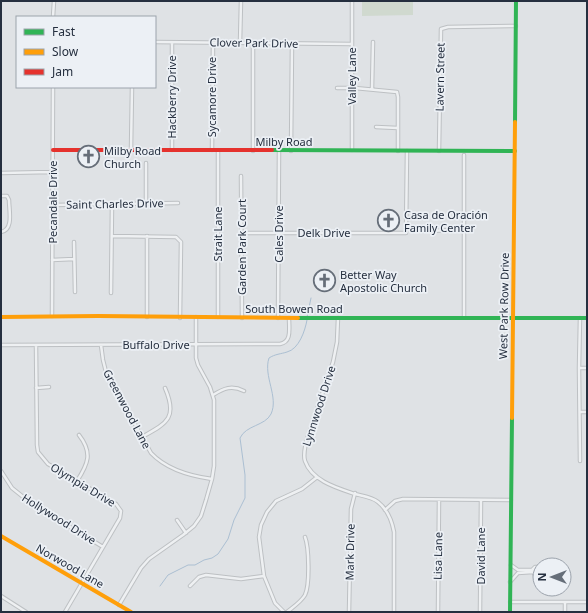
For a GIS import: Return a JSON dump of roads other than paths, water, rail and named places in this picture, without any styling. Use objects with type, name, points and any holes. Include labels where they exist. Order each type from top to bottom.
[{"type":"main road","name":"West Park Row Drive","points":[[510,612],[516,1]]},
{"type":"main road","name":"Milby Road","points":[[53,150],[515,151]]},
{"type":"main road","name":"South Bowen Road","points":[[1,317],[587,318]]},
{"type":"main road","name":"Norwood Lane","points":[[1,536],[131,612]]},
{"type":"street","points":[[53,16],[54,1]]},
{"type":"street","points":[[240,43],[241,1]]},
{"type":"street","name":"Valley Lane","points":[[352,1],[352,151]]},
{"type":"street","name":"Lavern Street","points":[[439,151],[440,33],[442,29],[448,27],[516,26]]},
{"type":"street","name":"Clover Park Drive","points":[[156,42],[352,44]]},
{"type":"street","points":[[372,89],[373,42]]},
{"type":"street","name":"Hackberry Drive","points":[[172,43],[172,150]]},
{"type":"street","name":"Sycamore Drive","points":[[212,150],[213,43]]},
{"type":"street","points":[[253,43],[253,150]]},
{"type":"street","points":[[292,44],[292,151]]},
{"type":"street","name":"Pecandale Drive","points":[[52,316],[53,88]]},
{"type":"street","points":[[131,150],[132,88]]},
{"type":"street","points":[[337,88],[372,89],[396,91],[398,93],[398,151]]},
{"type":"street","points":[[376,128],[398,128]]},
{"type":"street","name":"Strait Lane","points":[[218,150],[218,317]]},
{"type":"street","name":"Cales Drive","points":[[278,318],[279,151]]},
{"type":"street","name":"Delk Drive","points":[[242,233],[406,234],[407,151]]},
{"type":"street","points":[[464,155],[464,317]]},
{"type":"street","points":[[146,163],[146,203]]},
{"type":"street","points":[[1,173],[53,172]]},
{"type":"street","name":"Garden Park Court","points":[[241,176],[242,318]]},
{"type":"street","points":[[1,196],[7,196],[9,200],[10,226],[1,232]]},
{"type":"street","name":"Saint Charles Drive","points":[[52,205],[178,203]]},
{"type":"street","points":[[111,293],[112,205]]},
{"type":"street","points":[[420,231],[464,230]]},
{"type":"street","points":[[112,236],[176,236],[179,239],[181,242],[180,318]]},
{"type":"street","points":[[147,236],[147,318]]},
{"type":"street","points":[[74,242],[75,292]]},
{"type":"street","points":[[52,260],[74,259]]},
{"type":"street","points":[[119,605],[148,559],[194,526],[201,516],[212,479],[214,466],[213,395],[196,358],[196,317]]},
{"type":"street","name":"Buffalo Drive","points":[[1,346],[285,344],[289,337],[289,318]]},
{"type":"street","name":"Lynnwood Drive","points":[[316,478],[305,461],[304,454],[306,442],[333,362],[338,342],[338,318]]},
{"type":"street","points":[[580,318],[580,461]]},
{"type":"street","name":"Olympia Drive","points":[[36,345],[38,452],[48,464],[116,504],[121,512],[120,518],[65,612]]},
{"type":"street","name":"Greenwood Lane","points":[[101,345],[102,360],[106,372],[151,453],[159,462],[191,476],[212,479]]},
{"type":"street","points":[[579,368],[587,368]]},
{"type":"street","points":[[36,388],[49,387]]},
{"type":"street","points":[[142,437],[166,422],[170,415],[171,406],[165,388]]},
{"type":"street","points":[[213,395],[219,391],[229,388],[236,388],[244,391]]},
{"type":"street","points":[[580,412],[587,412]]},
{"type":"street","points":[[77,481],[86,468],[88,462],[86,443],[80,436]]},
{"type":"street","name":"Hollywood Drive","points":[[1,471],[12,488],[27,501],[103,546]]},
{"type":"street","points":[[284,612],[275,602],[264,576],[259,537],[261,525],[267,512],[276,501],[302,489],[316,478],[372,498],[386,510],[393,523],[394,532],[394,612]]},
{"type":"street","name":"Mark Drive","points":[[349,612],[351,509],[355,493]]},
{"type":"street","points":[[386,510],[398,500],[511,500]]},
{"type":"street","name":"Lisa Lane","points":[[438,612],[439,500]]},
{"type":"street","name":"David Lane","points":[[480,612],[481,500]]},
{"type":"street","points":[[176,520],[186,533]]},
{"type":"street","points":[[287,612],[306,594],[308,586],[308,544],[305,536]]},
{"type":"street","points":[[510,565],[518,571],[532,571]]},
{"type":"street","points":[[510,582],[518,571]]},
{"type":"street","points":[[190,586],[199,577],[206,575],[241,579],[264,576]]},
{"type":"street","points":[[1,596],[26,612]]},
{"type":"street","points":[[510,602],[587,602]]},
{"type":"street","points":[[565,602],[565,612]]},
{"type":"waterway","points":[[307,317],[311,298]]},
{"type":"waterway","points":[[160,586],[168,575],[188,565],[195,565],[218,554],[228,539],[234,520],[245,498],[245,475],[240,438],[247,430],[264,421],[271,414],[273,401],[268,372],[269,358],[287,352],[295,347],[303,334],[307,320]]},
{"type":"place","name":"Milby Road Church","points":[[88,157]]},
{"type":"place","name":"Casa de Oración Family Center","points":[[388,221]]},
{"type":"place","name":"Better Way Apostolic Church","points":[[325,281]]}]
